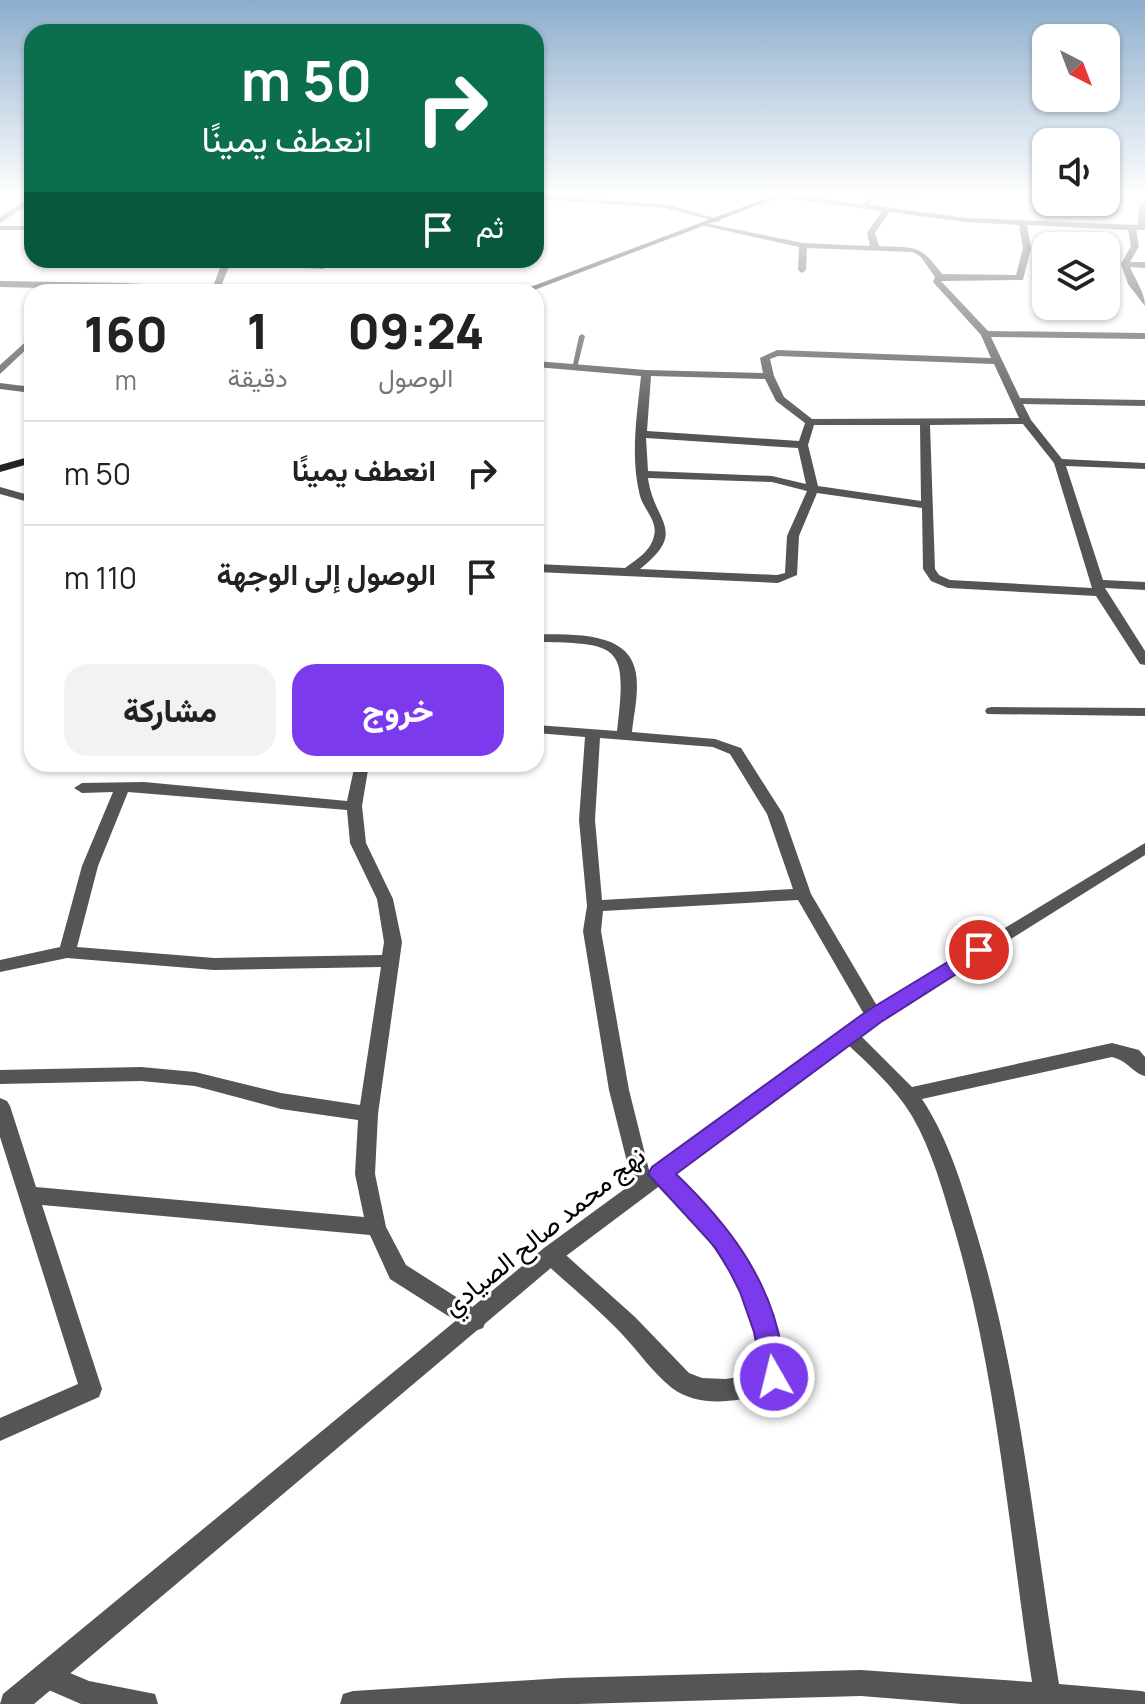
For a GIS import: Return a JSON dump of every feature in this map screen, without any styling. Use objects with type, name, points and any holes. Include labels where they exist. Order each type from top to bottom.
[{"type":"main road","points":[[543,284],[574,273]]},
{"type":"main road","points":[[0,469],[24,462]]},
{"type":"street","points":[[936,273],[940,277]]},
{"type":"street","points":[[1021,273],[1020,278],[936,279],[985,334],[1026,421],[1059,462],[1100,588],[1145,661]]},
{"type":"street","points":[[1128,273],[1145,303]]},
{"type":"street","points":[[0,284],[24,284]]},
{"type":"street","points":[[1132,284],[1145,285]]},
{"type":"street","points":[[985,334],[1145,336]]},
{"type":"street","points":[[0,371],[24,347]]},
{"type":"street","points":[[998,361],[777,353],[765,358],[769,376],[780,399],[810,422],[1026,421]]},
{"type":"street","points":[[544,365],[646,373],[769,376]]},
{"type":"street","points":[[626,573],[643,561],[660,537],[659,522],[648,505],[643,474],[641,434],[646,373]]},
{"type":"street","points":[[0,386],[24,389]]},
{"type":"street","points":[[1015,401],[1145,403]]},
{"type":"street","points":[[544,568],[778,579],[791,575],[793,536],[813,489],[803,445],[810,422]]},
{"type":"street","points":[[925,423],[929,569],[941,582],[1100,588],[1145,586]]},
{"type":"street","points":[[641,434],[803,445]]},
{"type":"street","points":[[1059,462],[1145,466]]},
{"type":"street","points":[[643,474],[763,478],[813,489],[926,505]]},
{"type":"street","points":[[0,490],[24,498]]},
{"type":"street","points":[[544,639],[597,642],[622,655],[629,668],[624,735]]},
{"type":"street","points":[[992,711],[1145,712]]},
{"type":"street","points":[[544,730],[715,743],[736,751],[775,814],[803,894],[874,1016]]},
{"type":"street","points":[[551,1255],[627,1324],[681,1381],[691,1387],[708,1391],[772,1380],[775,1371],[752,1289],[723,1240],[695,1207],[651,1180],[619,1090],[592,931],[595,906],[586,855],[586,791],[593,734]]},
{"type":"street","points":[[360,772],[354,806],[358,843],[385,899],[390,917],[392,961],[368,1114],[365,1174],[376,1227],[398,1272],[475,1321]]},
{"type":"street","points":[[82,788],[122,788],[354,806]]},
{"type":"street","points":[[67,952],[90,866],[122,788]]},
{"type":"street","name":"نهج محمد صالح الصيادي","points":[[13,1704],[551,1255],[874,1016],[1145,848]]},
{"type":"street","points":[[595,906],[803,894]]},
{"type":"street","points":[[0,966],[67,952],[214,964],[392,961]]},
{"type":"street","points":[[849,1035],[908,1095],[932,1137],[953,1192],[988,1314],[1012,1449],[1030,1594],[1048,1699]]},
{"type":"street","points":[[908,1095],[1112,1050],[1132,1055],[1145,1069]]},
{"type":"street","points":[[0,1077],[155,1075],[227,1086],[281,1101],[368,1114]]},
{"type":"street","points":[[0,1106],[91,1389],[0,1430]]},
{"type":"street","points":[[29,1195],[376,1227]]},
{"type":"street","points":[[46,1676],[89,1694],[145,1704]]},
{"type":"street","points":[[353,1704],[563,1691],[676,1696],[861,1683],[1141,1704]]},
{"type":"lane","points":[[574,368],[582,336]]},
{"type":"route","points":[[774,1377],[766,1332],[752,1289],[723,1240],[695,1207],[660,1174],[874,1016],[979,950]]}]
